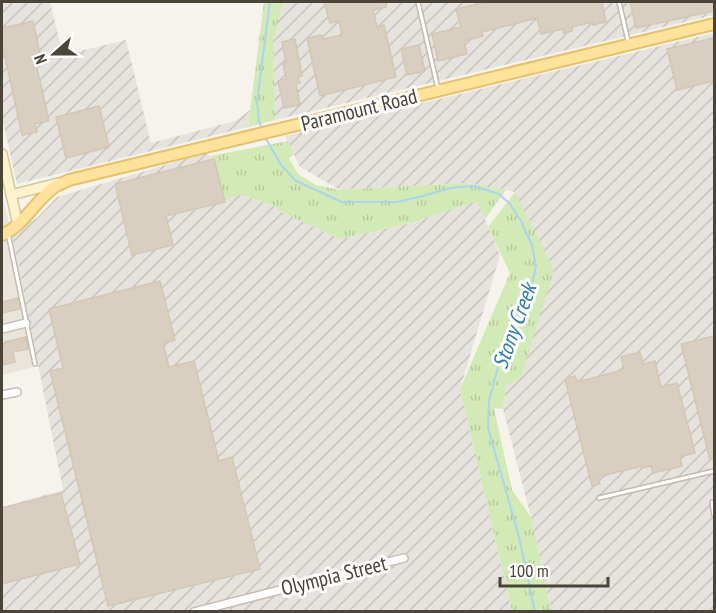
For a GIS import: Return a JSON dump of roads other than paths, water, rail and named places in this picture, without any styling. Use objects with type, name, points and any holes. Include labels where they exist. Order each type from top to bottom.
[{"type":"main road","name":"Paramount Road","points":[[4,233],[18,225],[46,195],[69,180],[714,24]]},
{"type":"street","points":[[2,154],[18,225]]},
{"type":"street","points":[[11,195],[69,180]]},
{"type":"street","points":[[2,329],[27,323]]},
{"type":"street","points":[[2,395],[17,392]]},
{"type":"street","name":"Olympia Street","points":[[194,612],[404,558]]},
{"type":"lane","points":[[418,2],[438,91]]},
{"type":"lane","points":[[620,2],[629,45]]},
{"type":"lane","points":[[4,233],[35,364]]},
{"type":"lane","points":[[599,498],[714,471]]},
{"type":"lane","points":[[712,502],[714,515]]},
{"type":"waterway","name":"Stony Creek","points":[[262,129],[257,102],[270,2]]},
{"type":"waterway","name":"Stony Creek","points":[[265,137],[281,165],[296,181],[342,202],[397,202],[450,188],[473,186],[499,194],[510,204],[521,221],[532,245],[536,266],[527,296],[500,360],[489,401],[488,428],[519,537],[535,612]]}]
